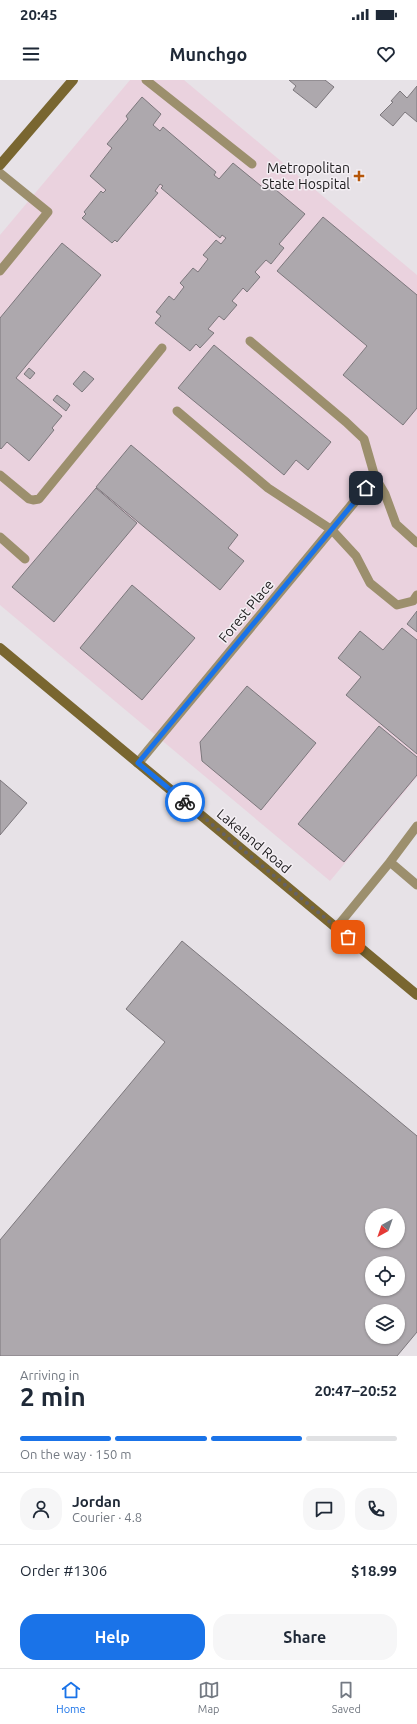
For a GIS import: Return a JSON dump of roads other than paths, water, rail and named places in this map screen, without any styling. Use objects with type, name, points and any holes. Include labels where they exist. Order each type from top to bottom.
[{"type":"street","points":[[0,165],[73,80]]},
{"type":"street","name":"Forest Place","points":[[138,763],[375,477]]},
{"type":"street","name":"Lakeland Road","points":[[0,648],[417,995]]},
{"type":"lane","points":[[146,80],[252,164]]},
{"type":"lane","points":[[0,173],[48,212],[0,271]]},
{"type":"lane","points":[[250,341],[364,439],[375,477],[385,494],[396,524],[417,543]]},
{"type":"lane","points":[[0,476],[29,499],[39,499],[162,348]]},
{"type":"lane","points":[[177,411],[268,488],[332,530],[356,556],[370,583],[397,605],[413,600],[417,595]]},
{"type":"lane","points":[[0,537],[25,559]]},
{"type":"lane","points":[[336,928],[390,862],[417,826]]},
{"type":"lane","points":[[390,862],[417,885]]},
{"type":"place","name":"Metropolitan State Hospital","points":[[359,176]]}]
